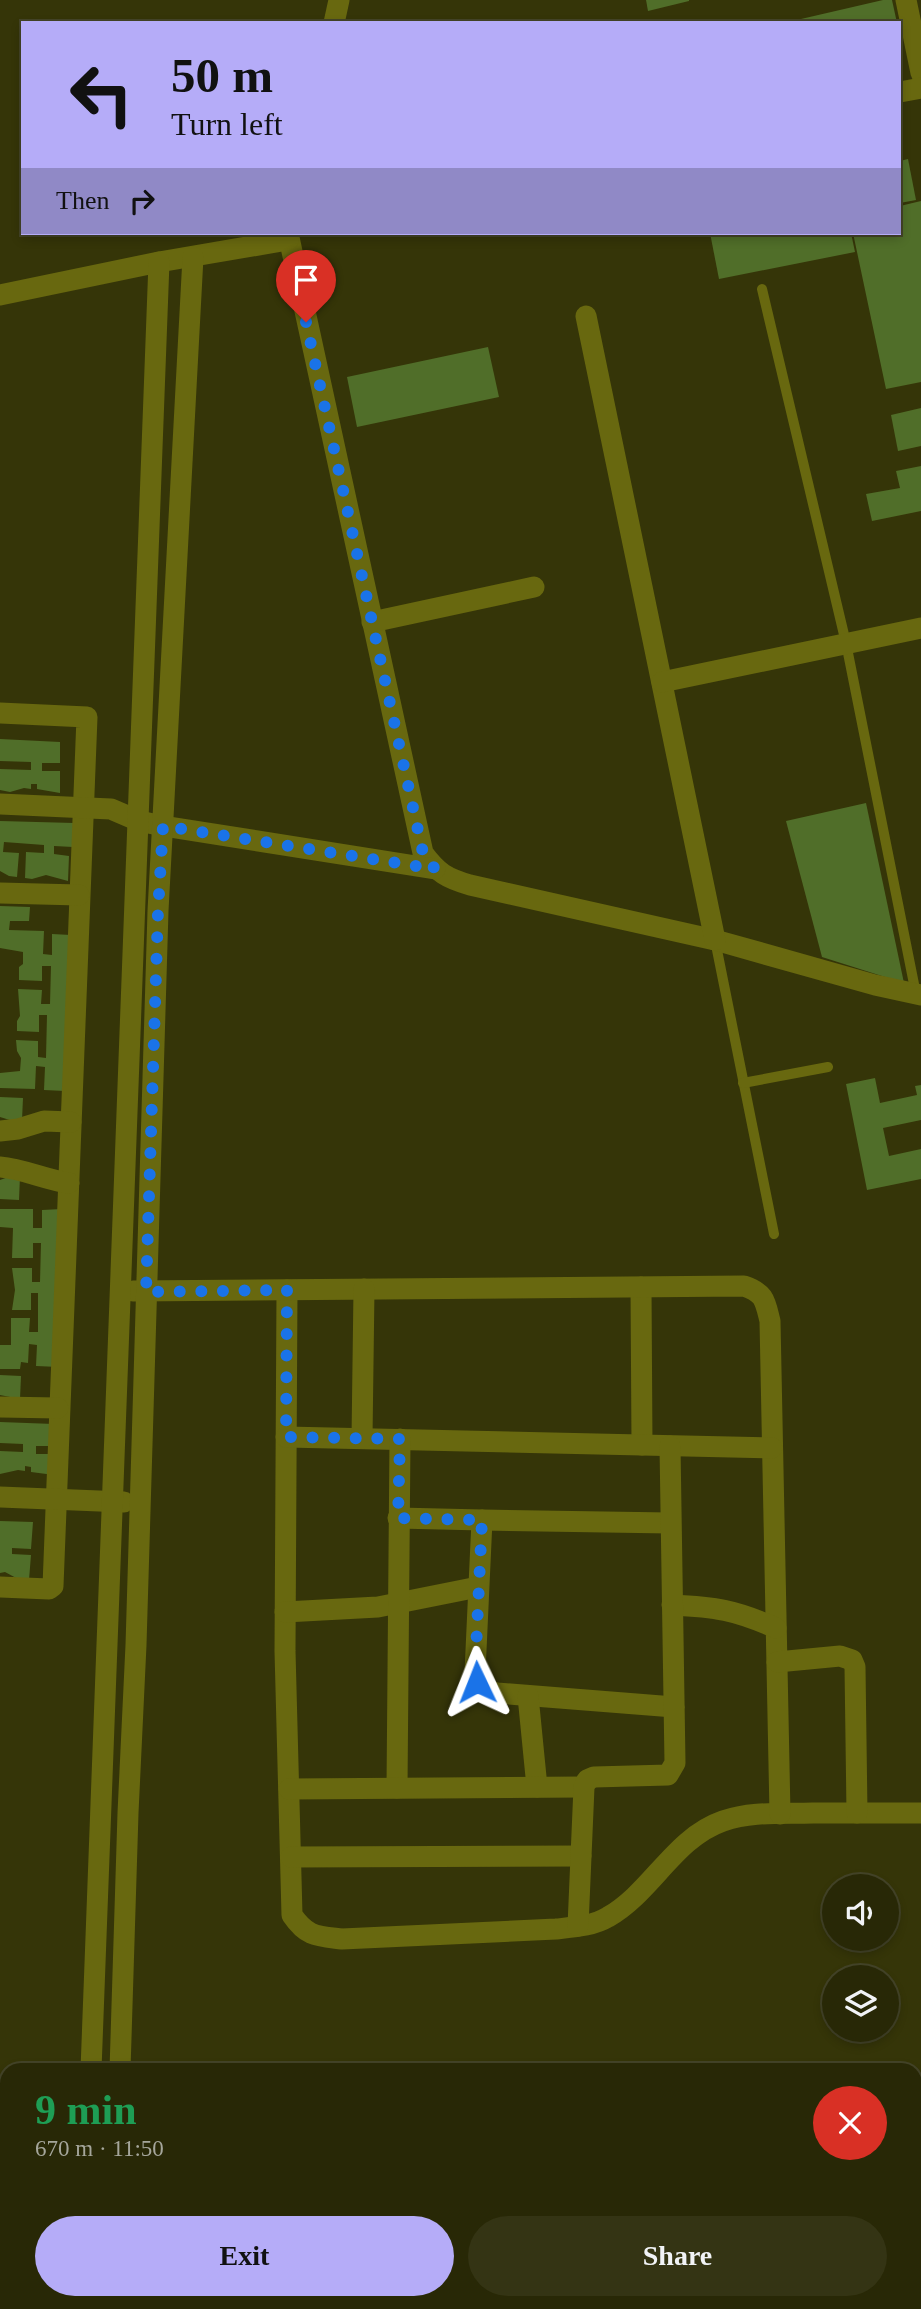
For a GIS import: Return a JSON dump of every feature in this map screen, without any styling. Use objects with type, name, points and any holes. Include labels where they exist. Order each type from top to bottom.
[{"type":"street","points":[[334,21],[339,0]]},
{"type":"street","points":[[906,0],[921,73]]},
{"type":"street","points":[[901,92],[921,88]]},
{"type":"street","points":[[0,295],[288,236],[423,853],[435,869],[449,879],[470,885],[715,940],[919,995]]},
{"type":"street","points":[[120,2063],[158,911],[193,257]]},
{"type":"street","points":[[91,2063],[159,262]]},
{"type":"street","points":[[586,316],[715,940]]},
{"type":"street","points":[[372,622],[534,587]]},
{"type":"street","points":[[662,682],[921,628]]},
{"type":"street","points":[[0,713],[87,717],[51,1588],[0,1587]]},
{"type":"street","points":[[0,804],[111,809],[139,821],[163,826],[435,869]]},
{"type":"street","points":[[0,893],[79,895]]},
{"type":"street","points":[[0,1131],[44,1121],[71,1122]]},
{"type":"street","points":[[0,1167],[51,1181],[69,1183]]},
{"type":"street","points":[[120,1291],[744,1286],[757,1291],[764,1299],[770,1321],[780,1814]]},
{"type":"street","points":[[641,1287],[642,1445]]},
{"type":"street","points":[[362,1438],[364,1289]]},
{"type":"street","points":[[287,1290],[285,1612],[292,1915],[300,1927],[313,1936],[342,1938],[578,1926],[607,1918],[618,1911],[697,1834],[722,1821],[757,1813],[921,1813]]},
{"type":"street","points":[[0,1407],[58,1408]]},
{"type":"street","points":[[286,1437],[772,1448]]},
{"type":"street","points":[[397,1788],[400,1439]]},
{"type":"street","points":[[578,1926],[584,1787],[587,1780],[594,1777],[668,1775],[675,1763],[670,1446]]},
{"type":"street","points":[[0,1497],[140,1502]]},
{"type":"street","points":[[398,1518],[670,1523]]},
{"type":"street","points":[[482,1520],[475,1672],[477,1682],[490,1692],[674,1707]]},
{"type":"street","points":[[285,1612],[397,1603],[478,1587]]},
{"type":"street","points":[[672,1605],[732,1611],[776,1628]]},
{"type":"street","points":[[777,1662],[840,1656],[852,1660],[855,1667],[857,1813]]},
{"type":"street","points":[[528,1696],[537,1787]]},
{"type":"street","points":[[289,1789],[584,1787]]},
{"type":"street","points":[[291,1857],[581,1856]]},
{"type":"lane","points":[[761,289],[846,643],[919,995]]},
{"type":"lane","points":[[715,940],[774,1234]]},
{"type":"lane","points":[[743,1083],[828,1067]]},
{"type":"building","points":[[646,0],[689,0],[689,1],[648,11]]},
{"type":"building","points":[[892,0],[897,21],[802,21]]},
{"type":"building","points":[[908,159],[916,200],[901,203],[901,161]]},
{"type":"building","points":[[921,201],[921,382],[886,389],[853,235],[901,235],[901,206]]},
{"type":"building","points":[[710,235],[851,235],[855,252],[719,279]]},
{"type":"building","points":[[488,347],[499,397],[357,427],[347,377]]},
{"type":"building","points":[[921,408],[921,446],[898,451],[891,415]]},
{"type":"building","points":[[921,466],[921,511],[872,521],[866,494],[900,488],[896,471]]},
{"type":"building","points":[[0,739],[60,742],[60,763],[42,763],[42,771],[60,771],[60,793],[37,789],[37,784],[31,784],[31,789],[10,792],[0,790],[0,769],[31,770],[31,762],[0,761]]},
{"type":"building","points":[[866,803],[904,983],[822,957],[786,821]]},
{"type":"building","points":[[0,821],[74,823],[73,847],[54,846],[54,854],[69,856],[68,881],[46,875],[25,878],[26,852],[44,853],[44,845],[4,842],[3,852],[19,853],[17,877],[0,871]]},
{"type":"building","points":[[0,906],[30,907],[29,921],[10,921],[9,930],[44,931],[43,954],[52,955],[52,934],[71,935],[65,1091],[44,1090],[45,1067],[36,1066],[35,1089],[0,1088],[0,1073],[20,1071],[21,1058],[16,1040],[38,1041],[38,1057],[46,1058],[47,1015],[39,1015],[39,1032],[17,1031],[20,1016],[18,989],[42,990],[41,1004],[50,1004],[51,966],[42,966],[42,981],[19,980],[23,952],[0,948]]},
{"type":"building","points":[[875,1078],[880,1103],[917,1095],[915,1086],[921,1085],[921,1120],[883,1128],[889,1156],[921,1149],[921,1179],[867,1190],[846,1084]]},
{"type":"building","points":[[0,1097],[23,1098],[22,1120],[13,1121],[0,1117]]},
{"type":"building","points":[[20,1176],[19,1200],[0,1199],[0,1180]]},
{"type":"building","points":[[0,1209],[33,1209],[33,1228],[42,1228],[42,1210],[62,1209],[59,1367],[36,1366],[37,1345],[29,1344],[28,1363],[21,1362],[20,1369],[0,1369],[0,1345],[11,1345],[11,1318],[30,1318],[29,1332],[38,1332],[38,1293],[31,1293],[31,1310],[12,1310],[15,1290],[12,1268],[32,1268],[32,1282],[40,1282],[41,1243],[33,1243],[33,1258],[12,1258],[13,1228],[0,1227]]},
{"type":"building","points":[[0,1375],[21,1376],[20,1399],[0,1395]]},
{"type":"building","points":[[0,1422],[54,1424],[54,1446],[36,1446],[36,1454],[54,1454],[54,1475],[31,1472],[31,1467],[25,1466],[25,1471],[0,1474],[0,1451],[23,1452],[23,1444],[0,1443]]},
{"type":"building","points":[[0,1521],[33,1522],[31,1549],[12,1548],[12,1554],[31,1555],[29,1580],[18,1579],[5,1572],[0,1573]]},
{"type":"route","points":[[306,322],[423,853],[435,869],[163,826],[146,1292],[287,1290],[286,1437],[400,1439],[398,1518],[482,1520],[475,1672],[477,1682]]}]
